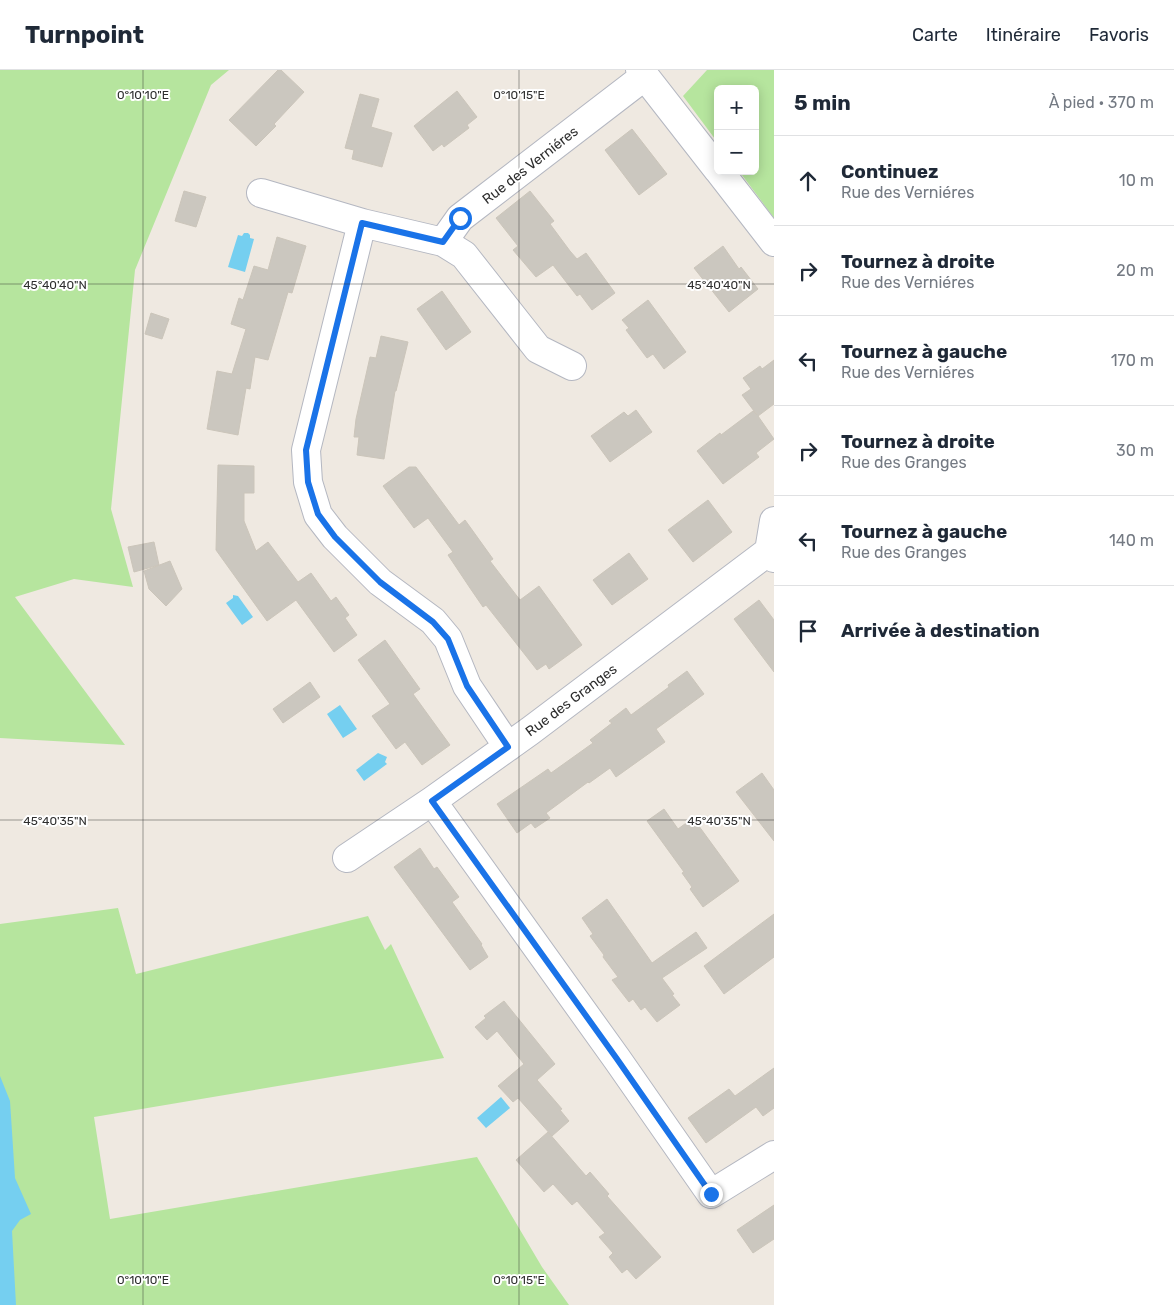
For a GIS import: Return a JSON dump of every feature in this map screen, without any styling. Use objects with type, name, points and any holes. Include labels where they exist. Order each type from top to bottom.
[{"type":"street","points":[[643,73],[714,165]]},
{"type":"street","name":"Rue des Verniéres","points":[[443,242],[460,218],[643,73]]},
{"type":"street","points":[[722,175],[774,242]]},
{"type":"street","points":[[261,193],[362,223],[443,242],[464,255],[538,349],[572,366]]},
{"type":"street","points":[[362,223],[306,450],[308,482],[318,514],[335,537],[380,582],[433,622],[448,639],[467,686],[508,747]]},
{"type":"street","points":[[772,554],[774,521]]},
{"type":"street","name":"Rue des Granges","points":[[347,858],[508,747],[772,554]]},
{"type":"street","points":[[432,801],[711,1194],[774,1155]]},
{"type":"green space","points":[[0,70],[229,70],[211,85],[135,270],[111,509],[133,587],[74,579],[15,597],[125,745],[0,738]]},
{"type":"green space","points":[[707,70],[774,70],[774,218],[742,175],[759,175],[759,85],[714,85],[714,138],[683,96]]},
{"type":"green space","points":[[118,908],[136,974],[368,916],[385,950],[391,944],[444,1058],[94,1117],[110,1219],[477,1157],[542,1267],[569,1305],[0,1305],[0,924]]},
{"type":"water","points":[[244,233],[248,233],[250,238],[254,239],[245,272],[228,267],[238,235],[242,236]]},
{"type":"water","points":[[233,595],[238,596],[253,617],[242,625],[226,603],[233,598]]},
{"type":"water","points":[[340,705],[357,729],[343,738],[327,714]]},
{"type":"water","points":[[378,753],[387,757],[385,762],[387,764],[364,781],[356,770]]},
{"type":"water","points":[[0,1076],[10,1101],[15,1178],[31,1214],[20,1220],[12,1231],[16,1305],[0,1305]]},
{"type":"water","points":[[501,1097],[510,1108],[486,1128],[477,1118]]},
{"type":"building","points":[[278,70],[281,70],[304,92],[274,124],[276,126],[256,146],[229,120]]},
{"type":"building","points":[[457,91],[477,117],[467,125],[469,128],[444,147],[442,144],[433,151],[414,126]]},
{"type":"building","points":[[360,94],[379,99],[371,127],[392,133],[382,167],[352,159],[354,150],[345,148]]},
{"type":"building","points":[[632,129],[667,174],[639,195],[605,150]]},
{"type":"building","points":[[184,191],[206,197],[196,227],[175,221]]},
{"type":"building","points":[[530,191],[554,221],[550,224],[570,251],[577,259],[586,253],[615,293],[592,310],[580,294],[577,296],[553,265],[536,277],[513,250],[518,246],[496,218]]},
{"type":"building","points":[[277,237],[306,246],[292,293],[288,292],[268,360],[255,357],[250,389],[246,388],[238,435],[207,429],[217,371],[232,374],[246,329],[231,324],[239,298],[243,300],[254,266],[268,270]]},
{"type":"building","points":[[723,246],[739,269],[741,267],[758,289],[729,312],[694,268]]},
{"type":"building","points":[[442,291],[471,332],[446,350],[417,309]]},
{"type":"building","points":[[648,300],[686,352],[664,369],[653,354],[647,358],[626,330],[629,328],[622,320]]},
{"type":"building","points":[[151,313],[169,319],[162,339],[145,334]]},
{"type":"building","points":[[381,336],[408,342],[395,391],[384,459],[357,455],[359,437],[354,437],[356,419],[370,357],[376,358]]},
{"type":"building","points":[[774,360],[774,404],[758,416],[774,439],[756,453],[759,457],[723,484],[697,451],[753,411],[757,415],[742,395],[751,389],[743,378],[760,366],[762,369]]},
{"type":"building","points":[[636,410],[652,432],[610,462],[591,436],[624,412],[628,416]]},
{"type":"building","points":[[218,465],[254,466],[254,493],[244,493],[244,521],[256,551],[268,542],[298,582],[311,573],[331,601],[336,597],[349,615],[345,618],[357,635],[334,652],[296,600],[267,621],[216,550]]},
{"type":"building","points":[[409,467],[416,467],[459,525],[465,520],[493,559],[490,561],[520,600],[539,586],[582,645],[549,669],[546,664],[537,670],[486,605],[483,607],[448,555],[453,552],[428,518],[414,528],[383,486]]},
{"type":"building","points":[[708,500],[732,532],[693,562],[668,530]]},
{"type":"building","points":[[154,542],[159,565],[134,572],[128,547]]},
{"type":"building","points":[[629,553],[648,579],[612,605],[593,580]]},
{"type":"building","points":[[170,561],[182,589],[166,606],[149,589],[144,571]]},
{"type":"building","points":[[759,600],[774,620],[774,672],[734,619]]},
{"type":"building","points":[[385,640],[420,689],[413,694],[450,745],[422,765],[405,742],[396,749],[372,716],[390,704],[358,660]]},
{"type":"building","points":[[687,671],[704,694],[656,729],[665,742],[616,777],[610,768],[546,813],[550,818],[535,828],[531,823],[517,833],[497,804],[548,769],[551,773],[593,743],[590,740],[612,723],[609,721],[626,708],[631,715]]},
{"type":"building","points":[[310,682],[320,697],[283,723],[273,709]]},
{"type":"building","points":[[762,773],[774,790],[774,841],[736,792]]},
{"type":"building","points":[[664,809],[678,829],[693,818],[739,881],[703,907],[690,889],[692,887],[682,873],[684,872],[647,821]]},
{"type":"building","points":[[420,848],[434,869],[437,867],[459,897],[452,902],[482,944],[488,957],[470,970],[394,867]]},
{"type":"building","points":[[607,899],[652,963],[696,932],[707,948],[662,978],[680,1005],[657,1022],[645,1007],[641,1010],[633,999],[629,1002],[612,980],[618,977],[590,936],[593,934],[582,918]]},
{"type":"building","points":[[774,914],[774,957],[724,994],[704,966]]},
{"type":"building","points":[[504,1001],[555,1064],[537,1080],[562,1109],[560,1110],[569,1121],[552,1136],[518,1098],[513,1102],[498,1086],[524,1064],[497,1031],[487,1040],[475,1027],[486,1018],[484,1016]]},
{"type":"building","points":[[774,1068],[774,1108],[763,1116],[756,1107],[706,1143],[688,1118],[729,1089],[735,1096]]},
{"type":"building","points":[[548,1132],[586,1176],[590,1172],[609,1194],[607,1196],[661,1257],[636,1279],[627,1269],[622,1273],[609,1257],[613,1253],[599,1237],[605,1233],[577,1201],[572,1205],[553,1184],[544,1192],[516,1160]]},
{"type":"building","points":[[774,1205],[774,1239],[753,1253],[737,1230]]},
{"type":"route","points":[[460,218],[443,242],[362,223],[306,450],[308,482],[318,514],[335,537],[380,582],[433,622],[448,639],[467,686],[508,747],[432,801],[617,1059],[711,1194]]}]
